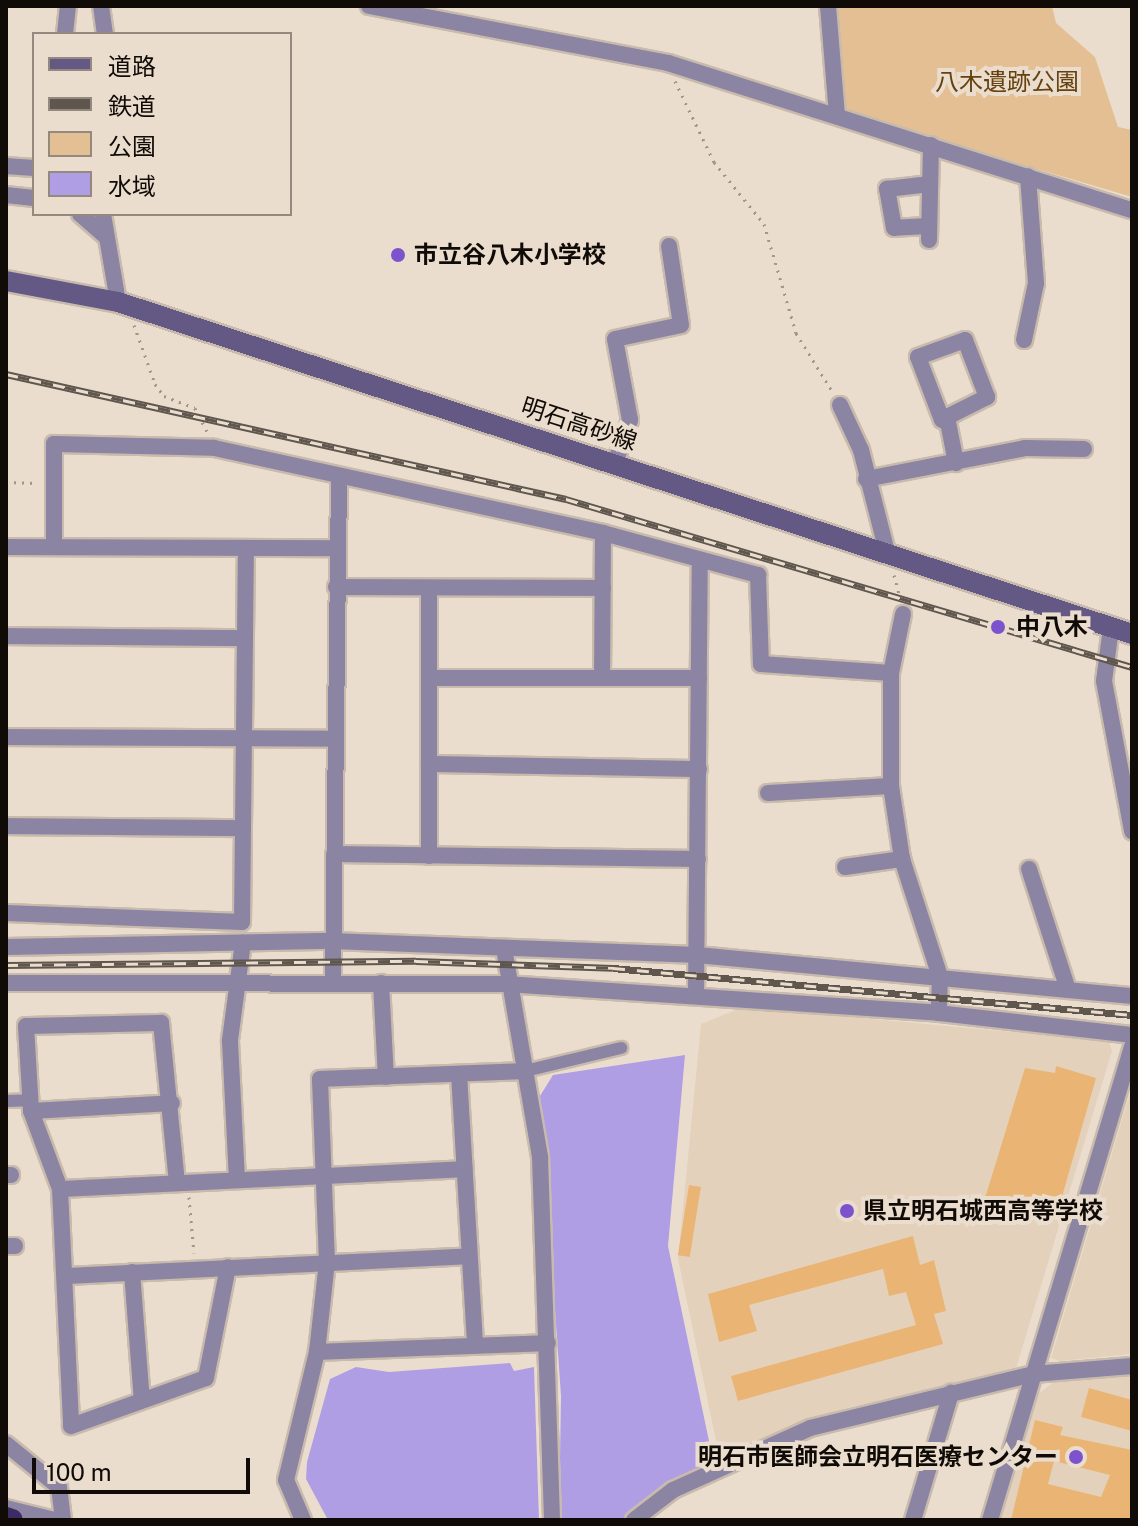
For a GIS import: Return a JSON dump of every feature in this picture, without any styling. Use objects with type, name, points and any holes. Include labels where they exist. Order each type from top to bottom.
[{"type":"highway","points":[[6,1518],[12,1520]]},
{"type":"main road","name":"明石高砂線","points":[[6,281],[118,302],[1132,634]]},
{"type":"street","points":[[65,32],[68,6]]},
{"type":"street","points":[[101,6],[105,32]]},
{"type":"street","points":[[369,6],[668,63],[1132,210]]},
{"type":"street","points":[[828,6],[837,115]]},
{"type":"street","points":[[930,184],[887,189],[894,228],[929,233],[931,145]]},
{"type":"street","points":[[6,166],[32,168]]},
{"type":"street","points":[[1024,340],[1036,283],[1028,176]]},
{"type":"street","points":[[6,195],[32,198]]},
{"type":"street","points":[[82,216],[105,236]]},
{"type":"street","points":[[103,216],[118,302]]},
{"type":"street","points":[[615,463],[630,420],[615,339],[681,325],[669,246]]},
{"type":"street","points":[[965,340],[987,397],[947,417],[942,420],[918,357],[965,340]]},
{"type":"street","points":[[840,405],[887,552]]},
{"type":"street","points":[[947,417],[956,463]]},
{"type":"street","points":[[54,547],[49,483],[54,444],[214,448],[339,480],[603,533],[700,562],[758,575],[761,664],[891,673]]},
{"type":"street","points":[[866,479],[1025,448],[1084,449]]},
{"type":"street","points":[[333,982],[339,480]]},
{"type":"street","points":[[602,678],[603,533]]},
{"type":"street","points":[[6,547],[336,548]]},
{"type":"street","points":[[6,913],[242,922],[246,548]]},
{"type":"street","points":[[696,994],[700,562]]},
{"type":"street","points":[[336,587],[603,588]]},
{"type":"street","points":[[429,589],[429,856]]},
{"type":"street","points":[[903,614],[891,673],[891,786],[902,859],[940,977],[939,1013]]},
{"type":"street","points":[[1111,628],[1104,681],[1132,831]]},
{"type":"street","points":[[6,636],[245,638]]},
{"type":"street","points":[[429,678],[699,678]]},
{"type":"street","points":[[6,737],[336,739]]},
{"type":"street","points":[[429,764],[699,769]]},
{"type":"street","points":[[768,793],[891,786]]},
{"type":"street","points":[[6,826],[243,828]]},
{"type":"street","points":[[334,854],[698,859]]},
{"type":"street","points":[[845,867],[902,859]]},
{"type":"street","points":[[1029,869],[1068,990]]},
{"type":"street","points":[[6,947],[333,941],[697,955],[1132,996]]},
{"type":"street","points":[[237,1180],[230,1040],[243,980],[243,943]]},
{"type":"street","points":[[504,948],[506,984],[540,1157],[552,1520]]},
{"type":"street","points":[[6,983],[243,980],[506,984],[696,994],[939,1013],[1132,1035]]},
{"type":"street","points":[[381,983],[386,1077]]},
{"type":"street","points":[[182,1183],[161,1023],[26,1026],[30,1106],[60,1189],[71,1426],[206,1378],[228,1267]]},
{"type":"street","points":[[990,1520],[1132,1046]]},
{"type":"street","points":[[303,1520],[286,1480],[317,1352],[327,1262],[320,1079],[525,1071],[621,1048]]},
{"type":"street","points":[[459,1074],[475,1345]]},
{"type":"street","points":[[6,1101],[30,1106],[172,1103]]},
{"type":"street","points":[[60,1189],[465,1169]]},
{"type":"street","points":[[65,1276],[469,1256]]},
{"type":"street","points":[[132,1272],[142,1401]]},
{"type":"street","points":[[317,1352],[548,1343]]},
{"type":"street","points":[[634,1520],[673,1490],[795,1434],[1033,1374],[1132,1366]]},
{"type":"street","points":[[913,1520],[951,1393]]},
{"type":"street","points":[[6,1444],[59,1487],[63,1520]]},
{"type":"street","points":[[6,1508],[55,1520]]},
{"type":"path","points":[[668,63],[714,162],[764,224],[796,333],[840,405]]},
{"type":"path","points":[[118,302],[155,384],[164,396],[195,408],[214,448]]},
{"type":"path","points":[[6,482],[49,483]]},
{"type":"path","points":[[887,552],[903,614]]},
{"type":"path","points":[[182,1183],[195,1269]]},
{"type":"shaded area","points":[[743,1007],[1109,1041],[1112,1051],[1015,1372],[846,1408],[722,1455],[718,1450],[678,1259],[701,1024]]},
{"type":"shaded area","points":[[1132,1086],[1132,1354],[1060,1361],[1051,1358]]},
{"type":"shaded area","name":"明石市医師会立明石医療センター","points":[[1132,1375],[1132,1520],[1000,1520],[1038,1394],[1054,1382]]},
{"type":"green space","name":"八木遺跡公園","points":[[833,6],[1052,6],[1056,23],[1095,57],[1118,127],[1132,130],[1132,197],[841,111]]},
{"type":"water","points":[[685,1055],[668,1246],[713,1460],[623,1520],[559,1520],[561,1396],[540,1096],[553,1075]]},
{"type":"water","points":[[510,1363],[514,1371],[534,1367],[539,1520],[328,1520],[306,1479],[307,1462],[330,1379],[356,1367],[389,1372]]},
{"type":"building","points":[[1056,1066],[1096,1078],[1057,1214],[985,1198],[1025,1068],[1055,1073]]},
{"type":"building","points":[[689,1185],[701,1187],[690,1257],[678,1255]]},
{"type":"building","points":[[913,1236],[920,1265],[934,1260],[946,1311],[934,1314],[943,1344],[738,1401],[731,1376],[916,1325],[906,1292],[889,1296],[883,1269],[749,1305],[757,1331],[719,1342],[708,1294]]},
{"type":"building","points":[[1089,1388],[1132,1400],[1132,1431],[1081,1417]]},
{"type":"building","points":[[1035,1420],[1063,1427],[1060,1435],[1132,1450],[1132,1520],[1011,1520]],"holes":[[[1054,1461],[1110,1475],[1101,1497],[1048,1484]]]},
{"type":"railway","points":[[6,374],[566,499],[1132,667]]},
{"type":"railway","points":[[6,965],[416,961],[613,968],[1132,1015]]},
{"type":"place","name":"市立谷八木小学校","points":[[398,255]]},
{"type":"place","name":"中八木","points":[[998,627]]},
{"type":"place","name":"県立明石城西高等学校","points":[[847,1211]]},
{"type":"place","name":"明石市医師会立明石医療センター","points":[[1076,1457]]}]
